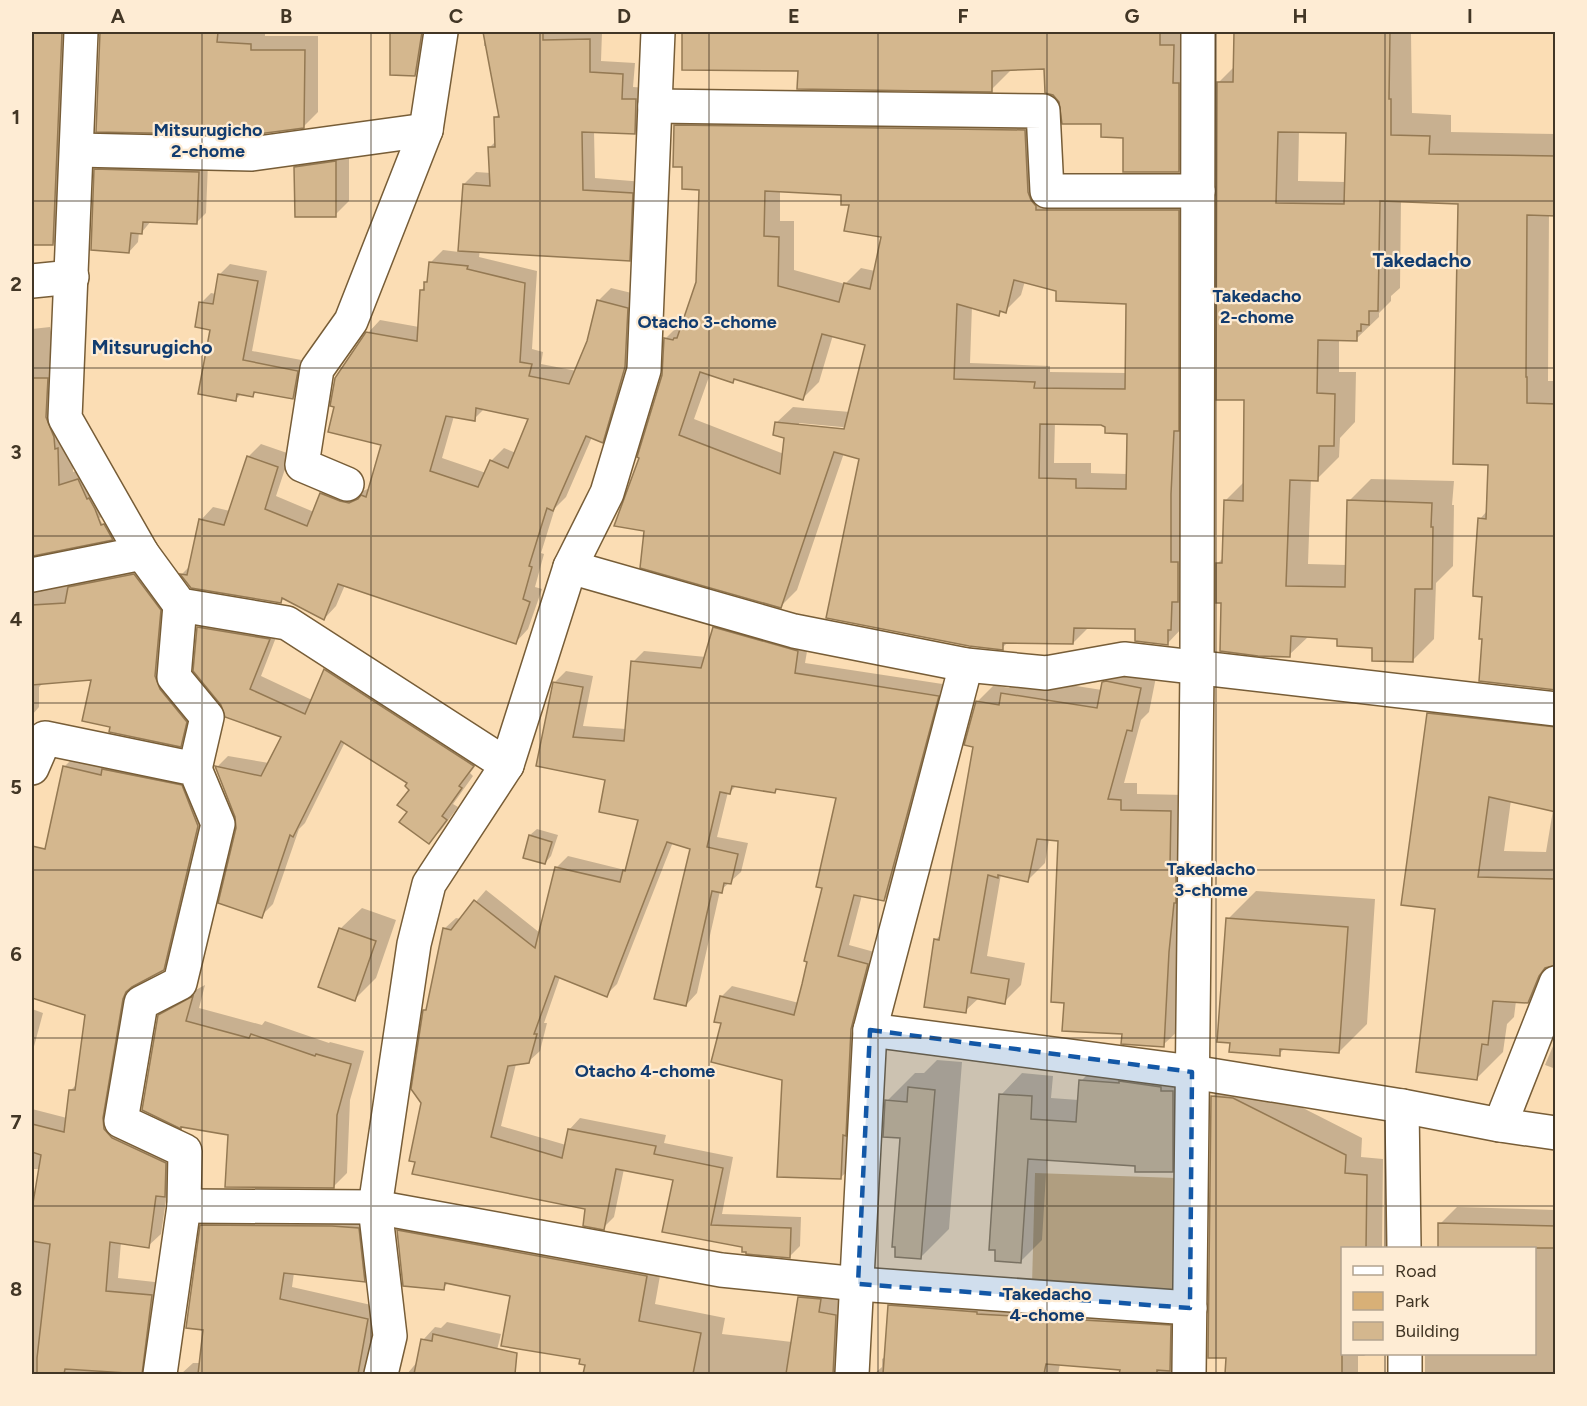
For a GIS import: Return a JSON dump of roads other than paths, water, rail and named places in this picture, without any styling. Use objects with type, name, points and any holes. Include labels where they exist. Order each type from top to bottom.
[{"type":"street","points":[[81,32],[65,418],[142,553],[180,605],[174,677],[207,717],[195,769],[218,824],[180,983],[141,1003],[121,1121],[185,1151],[184,1206],[160,1374]]},
{"type":"street","points":[[347,484],[302,465],[317,369],[351,321],[426,130],[441,32]]},
{"type":"street","points":[[381,1374],[390,1336],[375,1207],[414,944],[429,884],[507,765],[570,567],[607,493],[644,369],[658,32]]},
{"type":"street","points":[[1189,1374],[1197,668],[1198,32]]},
{"type":"street","points":[[655,106],[1043,111],[1047,191],[1198,191]]},
{"type":"street","points":[[77,150],[252,154],[426,130]]},
{"type":"street","points":[[32,281],[72,277]]},
{"type":"street","points":[[32,575],[142,553]]},
{"type":"street","points":[[570,567],[794,631],[966,665],[1046,673],[1124,659],[1556,709]]},
{"type":"street","points":[[180,605],[286,622],[507,765]]},
{"type":"street","points":[[852,1374],[870,1030],[966,665]]},
{"type":"street","points":[[32,768],[45,738],[195,769]]},
{"type":"street","points":[[1500,1125],[1556,982]]},
{"type":"street","points":[[870,1030],[1192,1071],[1556,1133]]},
{"type":"street","points":[[1402,1106],[1404,1247]]},
{"type":"street","points":[[184,1206],[375,1207],[721,1270],[858,1284],[1190,1308]]},
{"type":"street","points":[[1405,1355],[1406,1374]]},
{"type":"district","name":"Mitsurugicho 2-chome","points":[[208,140]]},
{"type":"district","name":"Takedacho","points":[[1422,260]]},
{"type":"district","name":"Takedacho 2-chome","points":[[1257,306]]},
{"type":"district","name":"Otacho 3-chome","points":[[707,322]]},
{"type":"district","name":"Mitsurugicho","points":[[152,347]]},
{"type":"district","name":"Takedacho 3-chome","points":[[1211,879]]},
{"type":"district","name":"Otacho 4-chome","points":[[645,1071]]},
{"type":"district","name":"Takedacho 4-chome","points":[[1047,1304]]}]
